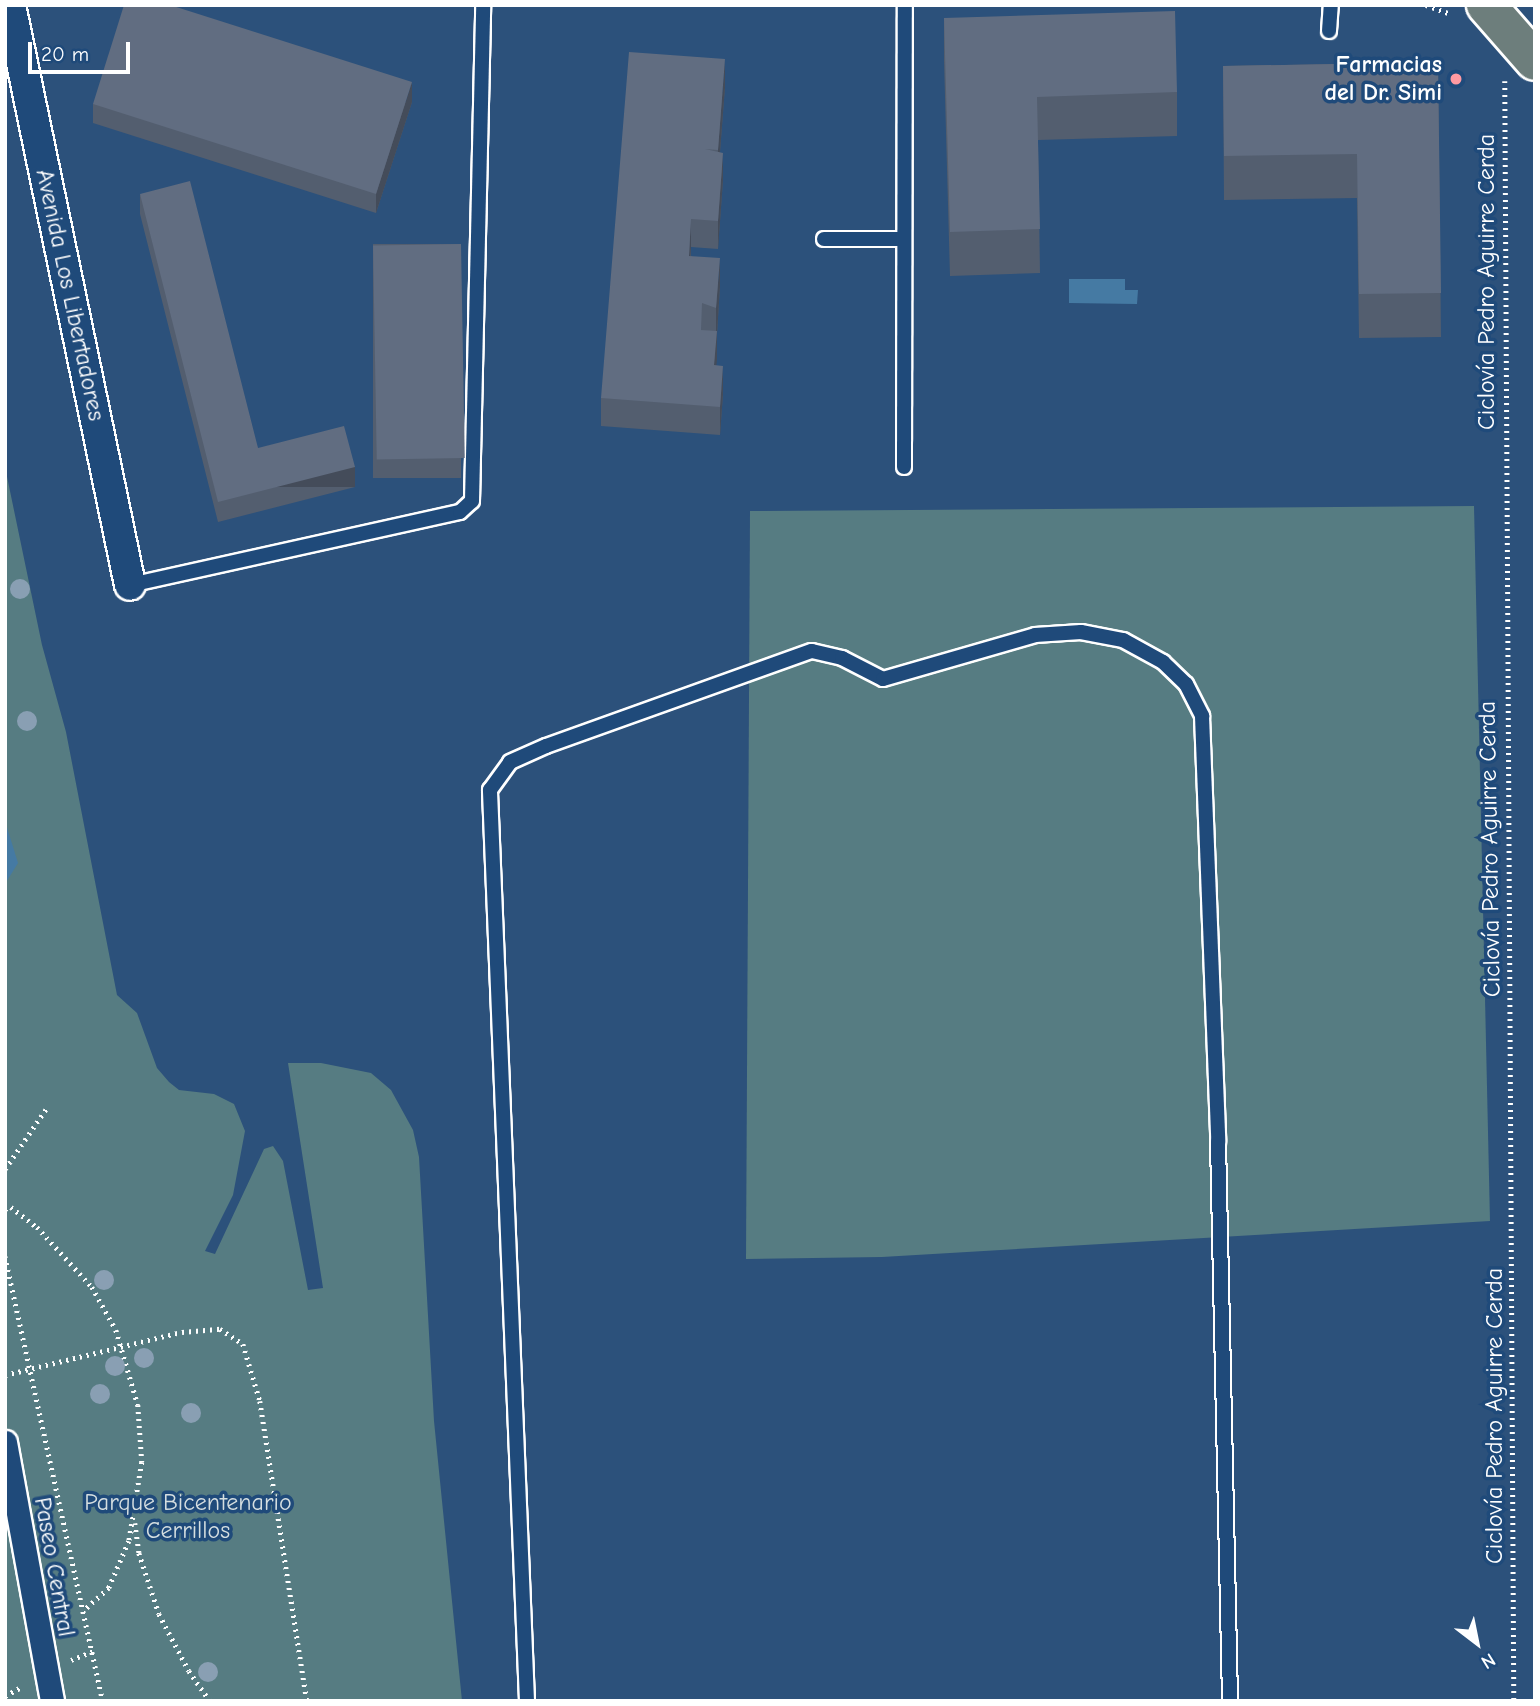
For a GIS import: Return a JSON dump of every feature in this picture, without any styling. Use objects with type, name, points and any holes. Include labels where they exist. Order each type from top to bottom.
[{"type":"main road","points":[[1486,5],[1526,50]]},
{"type":"street","name":"Avenida Los Libertadores","points":[[10,5],[130,584]]},
{"type":"street","name":"Paseo Central","points":[[5,1443],[52,1701]]},
{"type":"lane","points":[[130,584],[460,512],[472,501],[483,5]]},
{"type":"lane","points":[[904,467],[905,5]]},
{"type":"lane","points":[[1329,32],[1331,5]]},
{"type":"lane","points":[[824,239],[904,239]]},
{"type":"lane","points":[[527,1701],[490,790],[510,762],[546,746],[812,651],[842,658],[883,679],[1035,635],[1081,632],[1123,640],[1163,662],[1186,684],[1202,716],[1218,1141],[1230,1701]]},
{"type":"path","name":"Ciclovía Pedro Aguirre Cerda","points":[[1514,1701],[1505,52],[1526,50]]},
{"type":"path","points":[[5,1169],[48,1106]]},
{"type":"path","points":[[5,1209],[11,1208],[25,1217],[72,1261],[105,1308],[121,1346],[141,1424],[142,1462],[134,1518],[108,1588],[86,1609]]},
{"type":"path","points":[[5,1256],[86,1609],[103,1701]]},
{"type":"path","points":[[5,1375],[121,1346],[211,1328],[230,1332],[243,1345],[260,1401],[307,1701]]},
{"type":"path","points":[[134,1518],[139,1553],[159,1614],[185,1665],[210,1701]]},
{"type":"green space","name":"Parque Bicentenario Cerrillos","points":[[5,467],[42,645],[66,732],[117,995],[137,1013],[157,1068],[169,1082],[179,1090],[214,1094],[234,1104],[245,1131],[233,1195],[205,1251],[215,1254],[264,1149],[273,1146],[283,1161],[308,1290],[323,1288],[288,1063],[321,1063],[371,1073],[391,1090],[413,1130],[419,1157],[434,1421],[462,1701],[5,1701]]},
{"type":"green space","points":[[1474,506],[1490,1221],[882,1257],[746,1259],[750,511]]},
{"type":"water","points":[[1069,279],[1125,279],[1125,290],[1138,290],[1137,304],[1069,303]]},
{"type":"water","points":[[5,821],[18,863],[5,884]]},
{"type":"building","points":[[124,5],[170,5],[412,82],[376,194],[93,104]]},
{"type":"building","points":[[1175,11],[1177,92],[1037,97],[1040,229],[950,232],[944,18]]},
{"type":"building","points":[[629,52],[725,59],[718,150],[705,149],[723,153],[718,221],[691,219],[689,256],[720,258],[716,308],[702,303],[701,330],[717,331],[714,365],[723,366],[720,407],[601,398]]},
{"type":"building","points":[[1438,62],[1441,293],[1359,294],[1357,154],[1224,156],[1223,66]]},
{"type":"building","points":[[190,181],[258,448],[344,426],[355,467],[218,502],[140,194]]},
{"type":"building","points":[[461,244],[465,458],[377,460],[373,246]]},
{"type":"place","name":"Farmacias del Dr. Simi","points":[[1456,79]]}]
